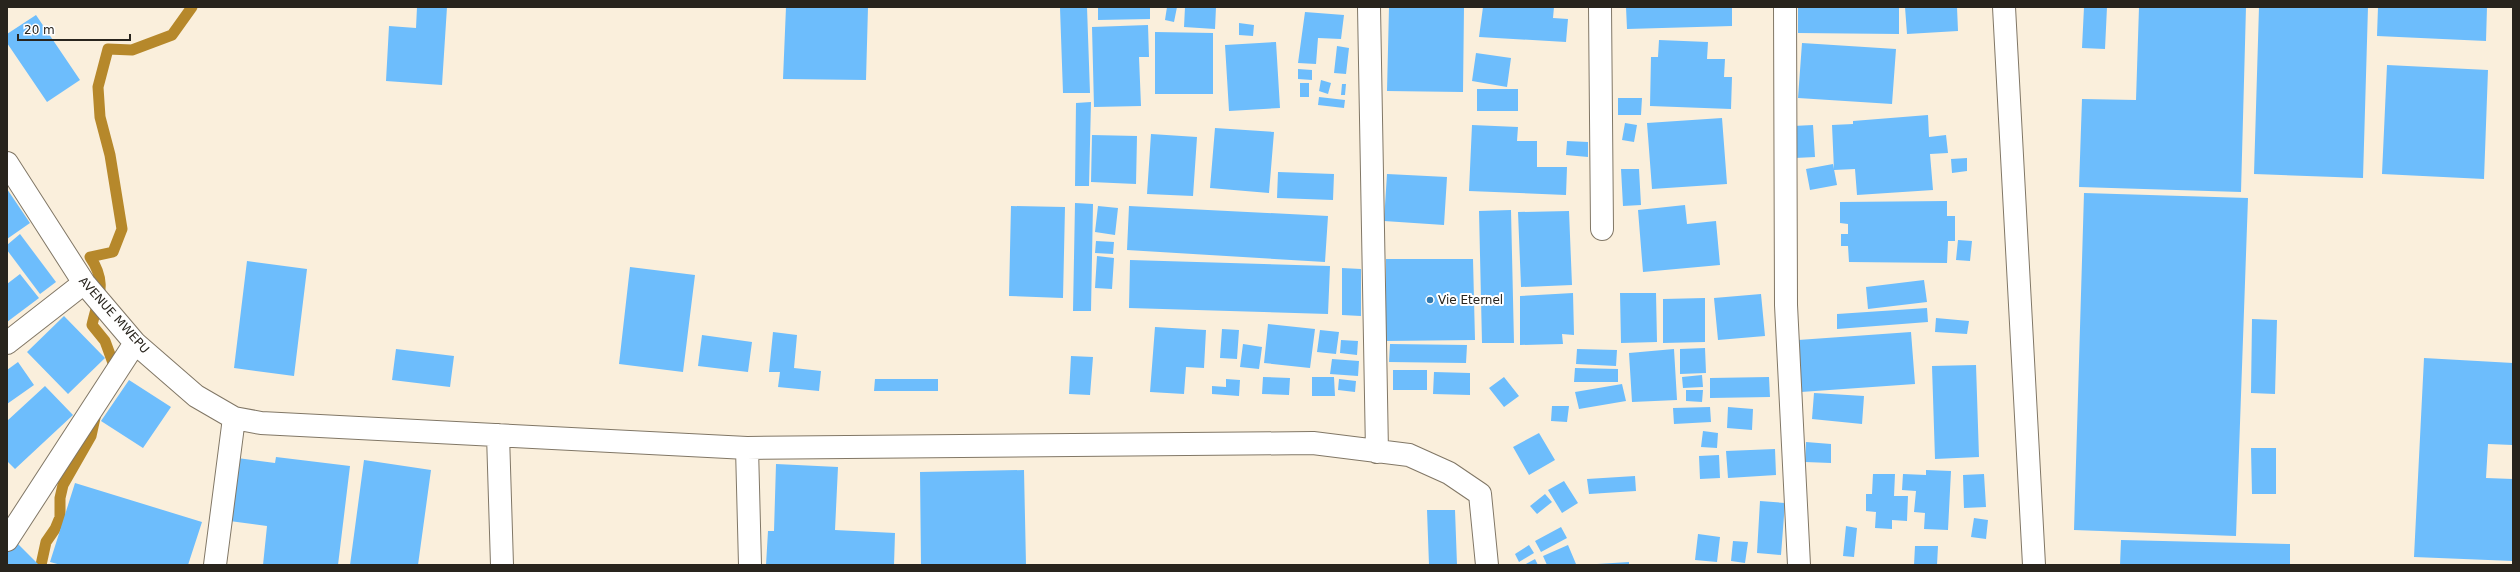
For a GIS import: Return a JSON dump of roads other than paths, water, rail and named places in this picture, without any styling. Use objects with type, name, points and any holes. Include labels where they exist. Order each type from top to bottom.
[{"type":"street","points":[[1369,7],[1377,452]]},
{"type":"street","points":[[1600,7],[1602,229]]},
{"type":"street","points":[[1785,7],[1786,305],[1799,565]]},
{"type":"street","points":[[2004,7],[2034,565]]},
{"type":"street","name":"AVENUE MWEPU","points":[[7,163],[84,283],[135,342],[196,396],[234,418],[261,424],[747,448],[1313,444],[1409,455],[1449,473],[1480,494],[1487,565]]},
{"type":"street","points":[[7,343],[84,283]]},
{"type":"street","points":[[7,540],[135,342]]},
{"type":"street","points":[[216,565],[234,418]]},
{"type":"street","points":[[498,435],[502,565]]},
{"type":"street","points":[[747,448],[750,565]]},
{"type":"waterway","points":[[116,371],[105,341],[92,325],[99,298],[100,283],[96,266],[90,257],[113,252],[122,229],[110,155],[100,117],[98,87],[108,49],[132,50],[172,35],[192,7]]},
{"type":"waterway","points":[[41,565],[46,542],[55,529],[60,517],[60,498],[63,485],[91,436],[96,413]]},
{"type":"place","name":"Vie Eternel","points":[[1430,300]]}]
